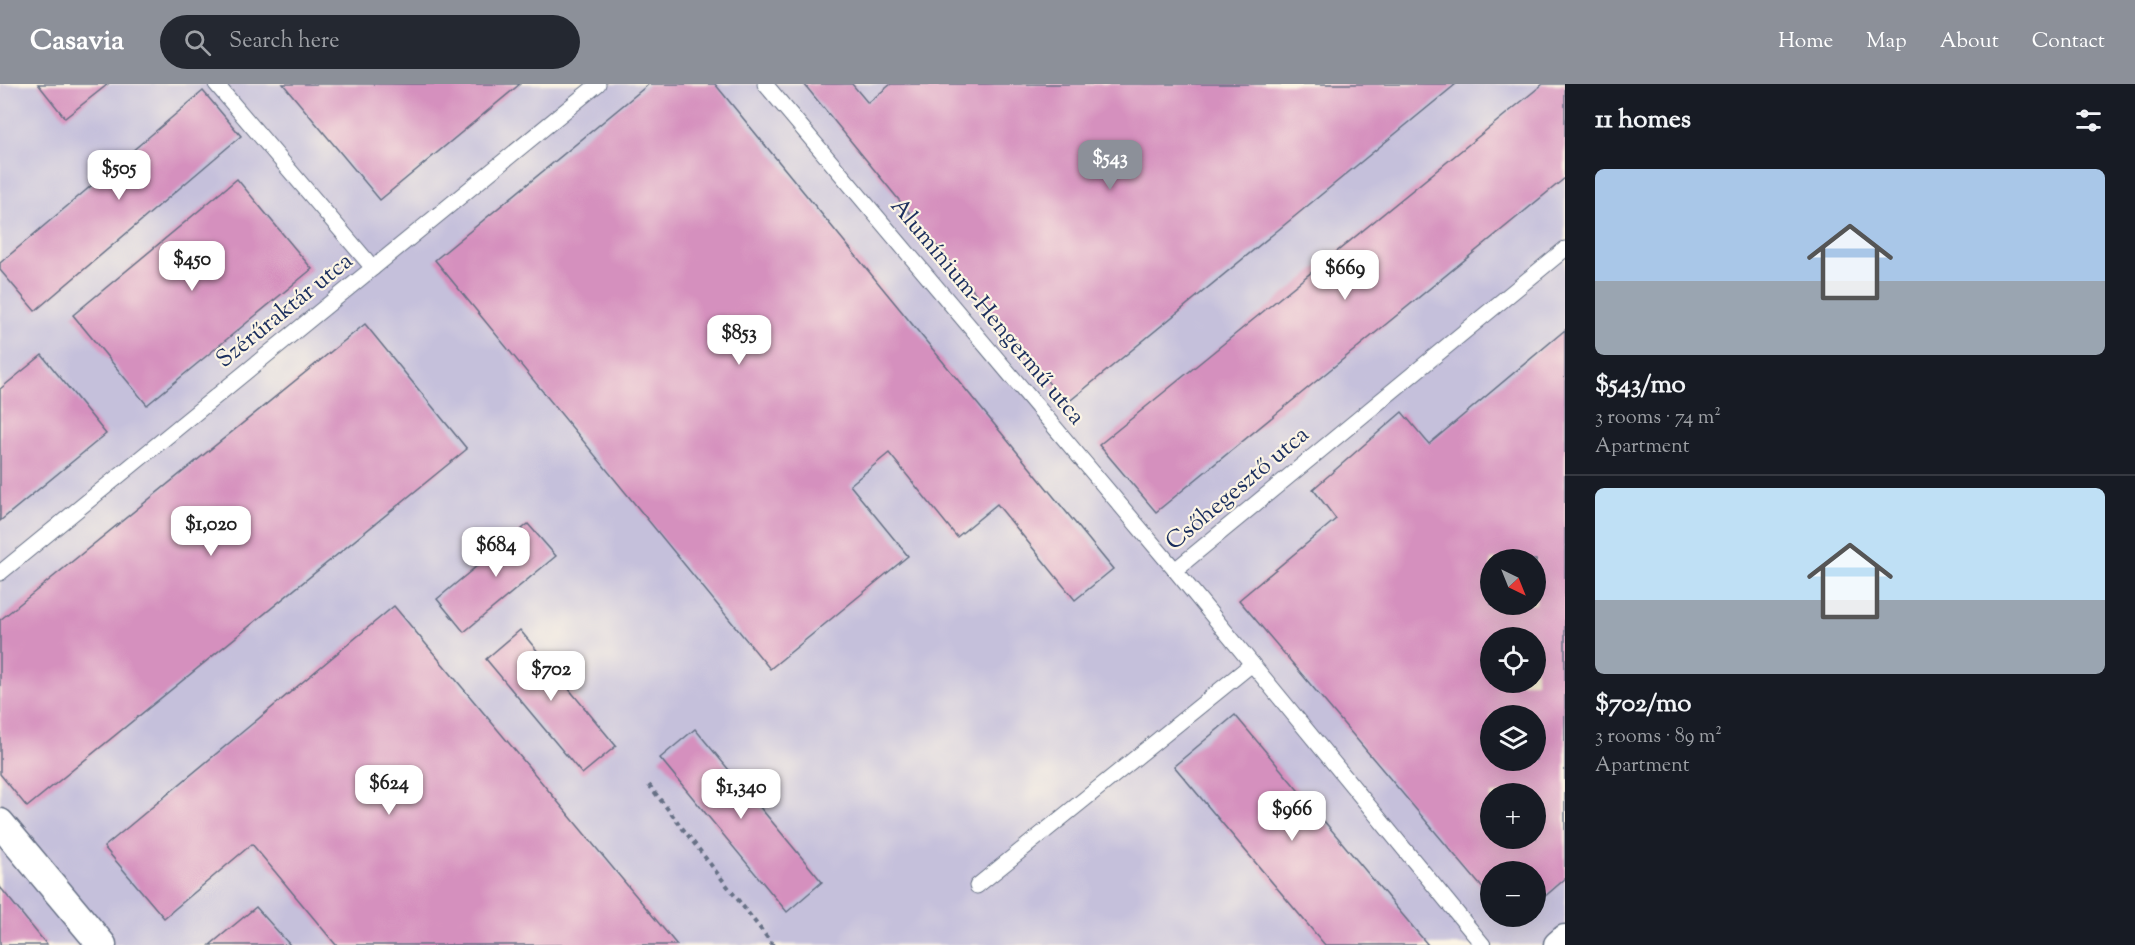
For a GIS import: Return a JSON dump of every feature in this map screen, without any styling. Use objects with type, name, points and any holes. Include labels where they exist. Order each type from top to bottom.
[{"type":"street","points":[[0,823],[102,945]]},
{"type":"street","points":[[1558,945],[1565,939]]},
{"type":"lane","points":[[216,84],[373,268]]},
{"type":"lane","name":"Szérűraktár utca","points":[[0,573],[598,84]]},
{"type":"lane","name":"Alumínium-Hengermű utca","points":[[765,84],[1175,570]]},
{"type":"lane","name":"Csőhegesztő utca","points":[[1483,945],[1175,570],[1565,249]]},
{"type":"lane","points":[[977,886],[1252,664]]},
{"type":"path","points":[[649,785],[773,945]]},
{"type":"shaded area","points":[[0,84],[1565,84],[1565,945],[0,945]]},
{"type":"building","points":[[38,84],[108,84],[65,118]]},
{"type":"building","points":[[283,84],[520,84],[380,200]]},
{"type":"building","points":[[649,84],[715,84],[1113,569],[1075,600],[997,504],[957,537],[889,453],[850,485],[908,556],[770,669],[435,260]]},
{"type":"building","points":[[804,84],[852,84],[868,103],[891,84],[1456,84],[1066,404]]},
{"type":"building","points":[[1543,84],[1565,84],[1565,178],[1156,512],[1099,445]]},
{"type":"building","points":[[203,91],[241,136],[35,311],[0,270],[0,263]]},
{"type":"building","points":[[237,179],[312,269],[147,405],[73,315]]},
{"type":"building","points":[[365,324],[467,449],[27,807],[0,774],[0,620]]},
{"type":"building","points":[[1565,330],[1565,879],[1546,895],[1546,861],[1480,861],[1480,885],[1239,600],[1336,519],[1313,489],[1402,412],[1429,444]]},
{"type":"building","points":[[42,355],[106,434],[0,521],[0,389]]},
{"type":"building","points":[[528,524],[556,556],[464,632],[437,599]]},
{"type":"building","points":[[394,606],[677,945],[336,945],[252,844],[164,918],[104,847]]},
{"type":"building","points":[[520,630],[616,746],[582,774],[486,659]]},
{"type":"building","points":[[1235,715],[1428,945],[1325,945],[1174,766]]},
{"type":"building","points":[[695,729],[822,882],[787,912],[660,758]]},
{"type":"building","points":[[0,887],[47,945],[0,945]]},
{"type":"building","points":[[256,907],[290,945],[210,945]]}]
